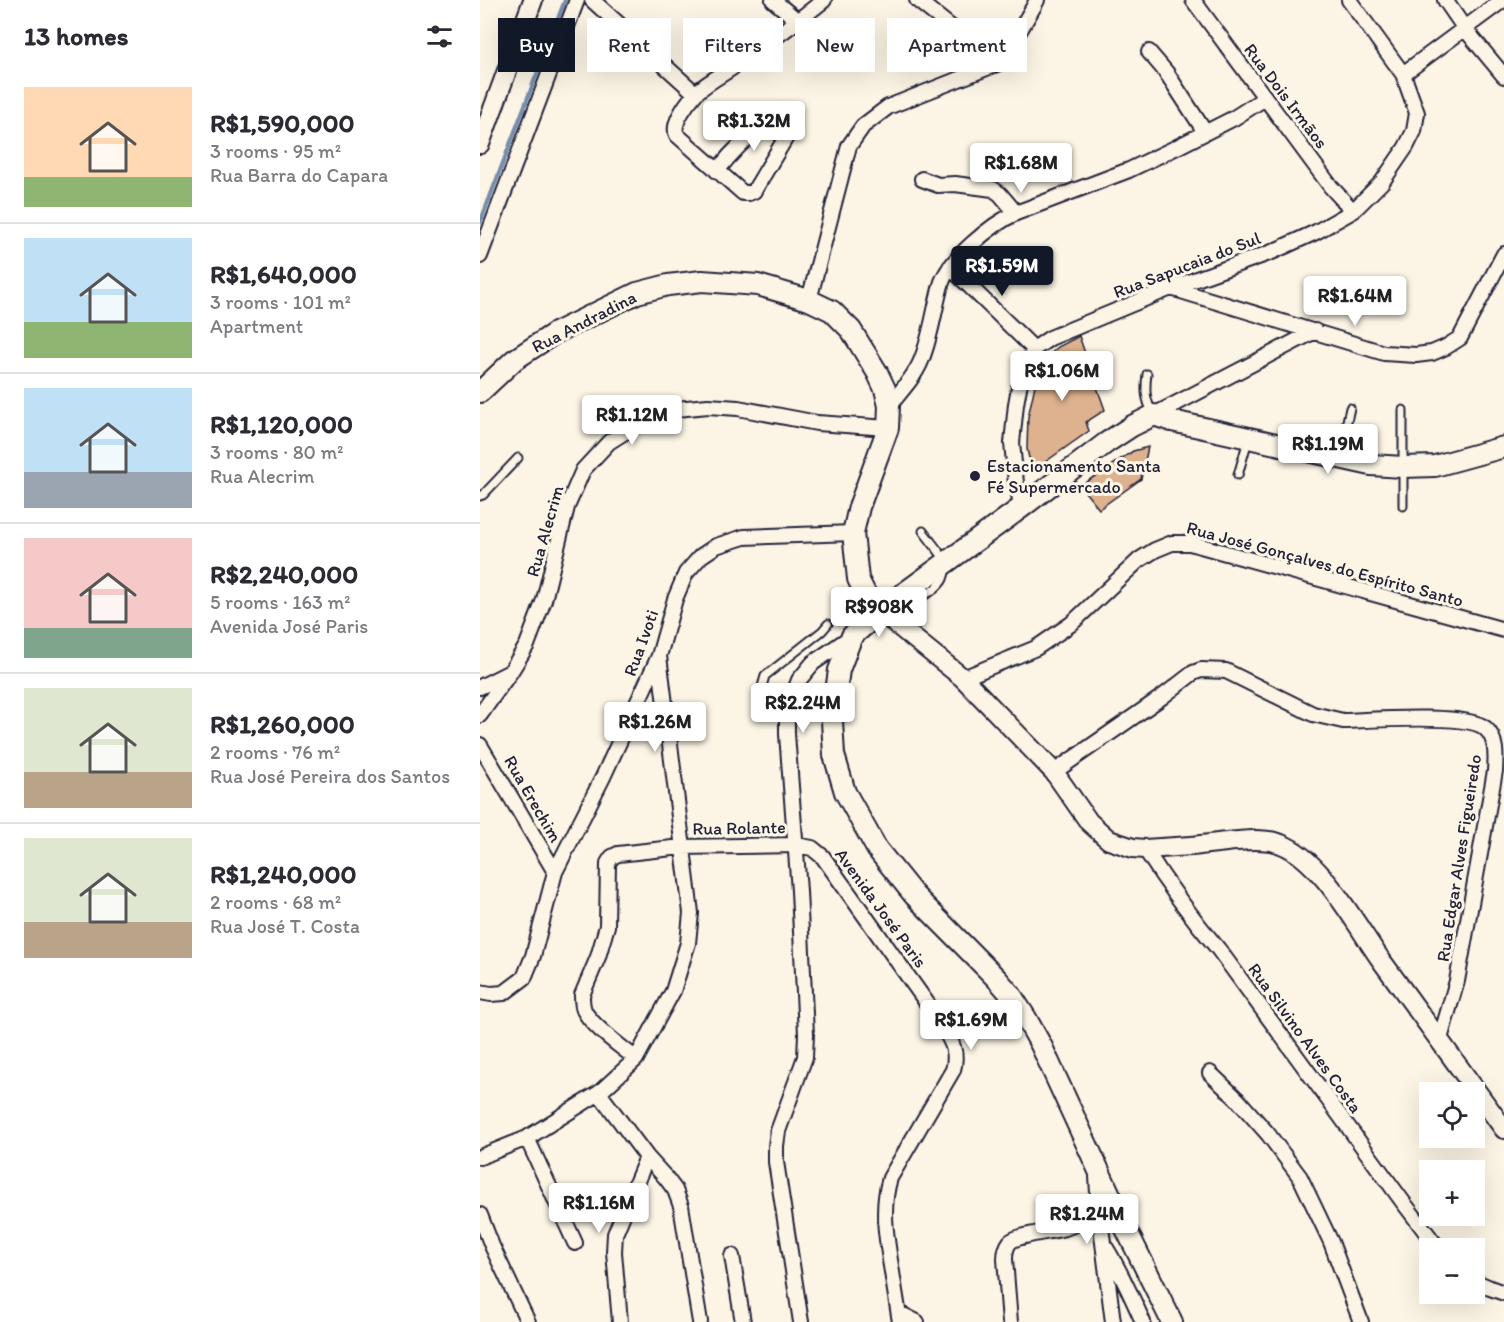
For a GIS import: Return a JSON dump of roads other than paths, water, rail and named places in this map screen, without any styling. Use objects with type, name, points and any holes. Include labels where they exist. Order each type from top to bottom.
[{"type":"main road","name":"Rua Andradina","points":[[480,392],[514,360],[555,333],[637,293],[668,285],[702,281],[758,285],[809,300],[832,311],[851,330],[878,372],[889,406],[888,428],[859,507],[853,533],[858,579],[868,599],[881,612]]},
{"type":"main road","points":[[1172,1322],[1123,1223],[1041,1045],[1026,1018],[1011,995],[914,895],[877,849],[845,792],[834,755],[832,720],[839,670],[852,636],[899,597],[1106,443],[1154,415],[1172,421],[1371,465],[1435,466],[1504,447]]},
{"type":"street","points":[[480,144],[532,0]]},
{"type":"street","points":[[480,256],[577,0]]},
{"type":"street","points":[[592,0],[695,93]]},
{"type":"street","points":[[773,0],[795,18]]},
{"type":"street","points":[[802,18],[824,0]]},
{"type":"street","points":[[917,0],[940,18]]},
{"type":"street","points":[[1027,19],[1037,0]]},
{"type":"street","name":"Rua Dois Irmãos","points":[[1192,0],[1331,187],[1353,211]]},
{"type":"street","name":"Rua Sapucaia do Sul","points":[[1034,349],[1050,338],[1171,288],[1272,252],[1316,232],[1353,211],[1382,182],[1406,147],[1414,131],[1417,113],[1403,74],[1349,0]]},
{"type":"street","points":[[1445,0],[1504,76]]},
{"type":"street","points":[[1403,74],[1503,0]]},
{"type":"street","points":[[791,129],[754,190],[749,194],[742,193],[675,132],[678,119],[695,93],[795,23]]},
{"type":"street","points":[[1149,52],[1166,72],[1205,132]]},
{"type":"street","points":[[809,300],[849,146],[863,126],[888,107],[977,72]]},
{"type":"street","points":[[889,406],[912,377],[922,358],[941,283],[950,267],[990,228],[1016,213],[1129,170],[1234,118],[1265,98]]},
{"type":"street","points":[[717,171],[742,142],[775,116]]},
{"type":"street","points":[[922,179],[938,184],[993,189],[1016,213]]},
{"type":"street","points":[[1171,288],[1384,353],[1416,355],[1432,353],[1460,338],[1504,254]]},
{"type":"street","points":[[950,267],[1034,349],[1021,377],[1012,443],[1016,483],[1022,507]]},
{"type":"street","points":[[1154,415],[1315,331]]},
{"type":"street","name":"Rua Alecrim","points":[[480,716],[512,671],[527,645],[544,600],[567,507],[583,470],[609,442],[647,418],[676,409],[708,406],[738,408],[817,423],[888,428]]},
{"type":"street","name":"Rua Ivoti","points":[[480,992],[504,993],[524,978],[533,956],[555,872],[603,777],[659,656],[675,599],[686,573],[701,556],[716,546],[744,537],[853,533]]},
{"type":"street","name":"Rua José Gonçalves do Espírito Santo","points":[[963,678],[1035,648],[1071,624],[1138,560],[1172,543],[1190,543],[1504,630]]},
{"type":"street","points":[[881,612],[963,678],[1054,772],[1089,822],[1109,840],[1133,848],[1145,849],[1234,841],[1268,841],[1280,843],[1308,860],[1329,885],[1504,1129]]},
{"type":"street","points":[[801,1322],[776,1162],[778,1131],[805,1057],[806,1034],[787,712],[799,680],[813,663],[852,636]]},
{"type":"street","points":[[480,1158],[527,1138],[599,1093],[636,1059],[673,991],[688,943],[691,913],[659,656]]},
{"type":"street","name":"Rua Edgar Alves Figueiredo","points":[[1054,772],[1193,673],[1201,670],[1227,671],[1313,714],[1326,718],[1343,721],[1454,719],[1475,722],[1486,728],[1494,742],[1495,771],[1457,981],[1440,1039]]},
{"type":"street","points":[[480,687],[512,671]]},
{"type":"street","name":"Rua Erechim","points":[[480,745],[555,872]]},
{"type":"street","name":"Rua Rolante","points":[[636,1059],[593,1023],[585,1013],[582,1002],[582,995],[607,926],[608,863],[612,857],[618,854],[682,847],[796,845]]},
{"type":"street","name":"Avenida José Paris","points":[[796,845],[812,848],[824,856],[939,1020],[954,1047],[953,1070],[890,1178],[886,1192],[884,1211],[899,1317]]},
{"type":"street","name":"Rua Silvino Alves Costa","points":[[1145,849],[1197,925],[1219,950],[1431,1238]]},
{"type":"street","points":[[1210,1073],[1268,1134],[1300,1177],[1331,1242],[1361,1322]]},
{"type":"street","points":[[599,1093],[675,1190],[681,1206],[700,1322]]},
{"type":"street","points":[[527,1138],[575,1243]]},
{"type":"street","points":[[620,1322],[614,1252],[615,1234],[647,1157]]},
{"type":"street","points":[[1096,1165],[1099,1211],[1113,1322]]},
{"type":"street","points":[[1010,1322],[1005,1259],[1009,1243],[1016,1238],[1077,1224],[1099,1211]]},
{"type":"street","points":[[480,1215],[486,1247],[528,1322]]},
{"type":"street","points":[[1103,1244],[1126,1283],[1143,1322]]},
{"type":"street","points":[[732,1256],[743,1322]]},
{"type":"street","points":[[1485,1286],[1504,1293]]},
{"type":"street","points":[[899,1317],[917,1322]]},
{"type":"lane","points":[[1147,374],[1147,403],[1154,415]]},
{"type":"lane","points":[[1339,458],[1350,408]]},
{"type":"lane","points":[[1403,410],[1403,506]]},
{"type":"lane","points":[[1238,475],[1248,438]]},
{"type":"lane","points":[[480,496],[518,458]]},
{"type":"lane","points":[[923,531],[947,562]]},
{"type":"lane","points":[[787,712],[770,706],[763,699],[761,690],[765,676],[828,624]]},
{"type":"waterway","points":[[480,223],[565,0]]},
{"type":"place","name":"Estacionamento Santa Fé Supermercado","points":[[975,476]]}]
